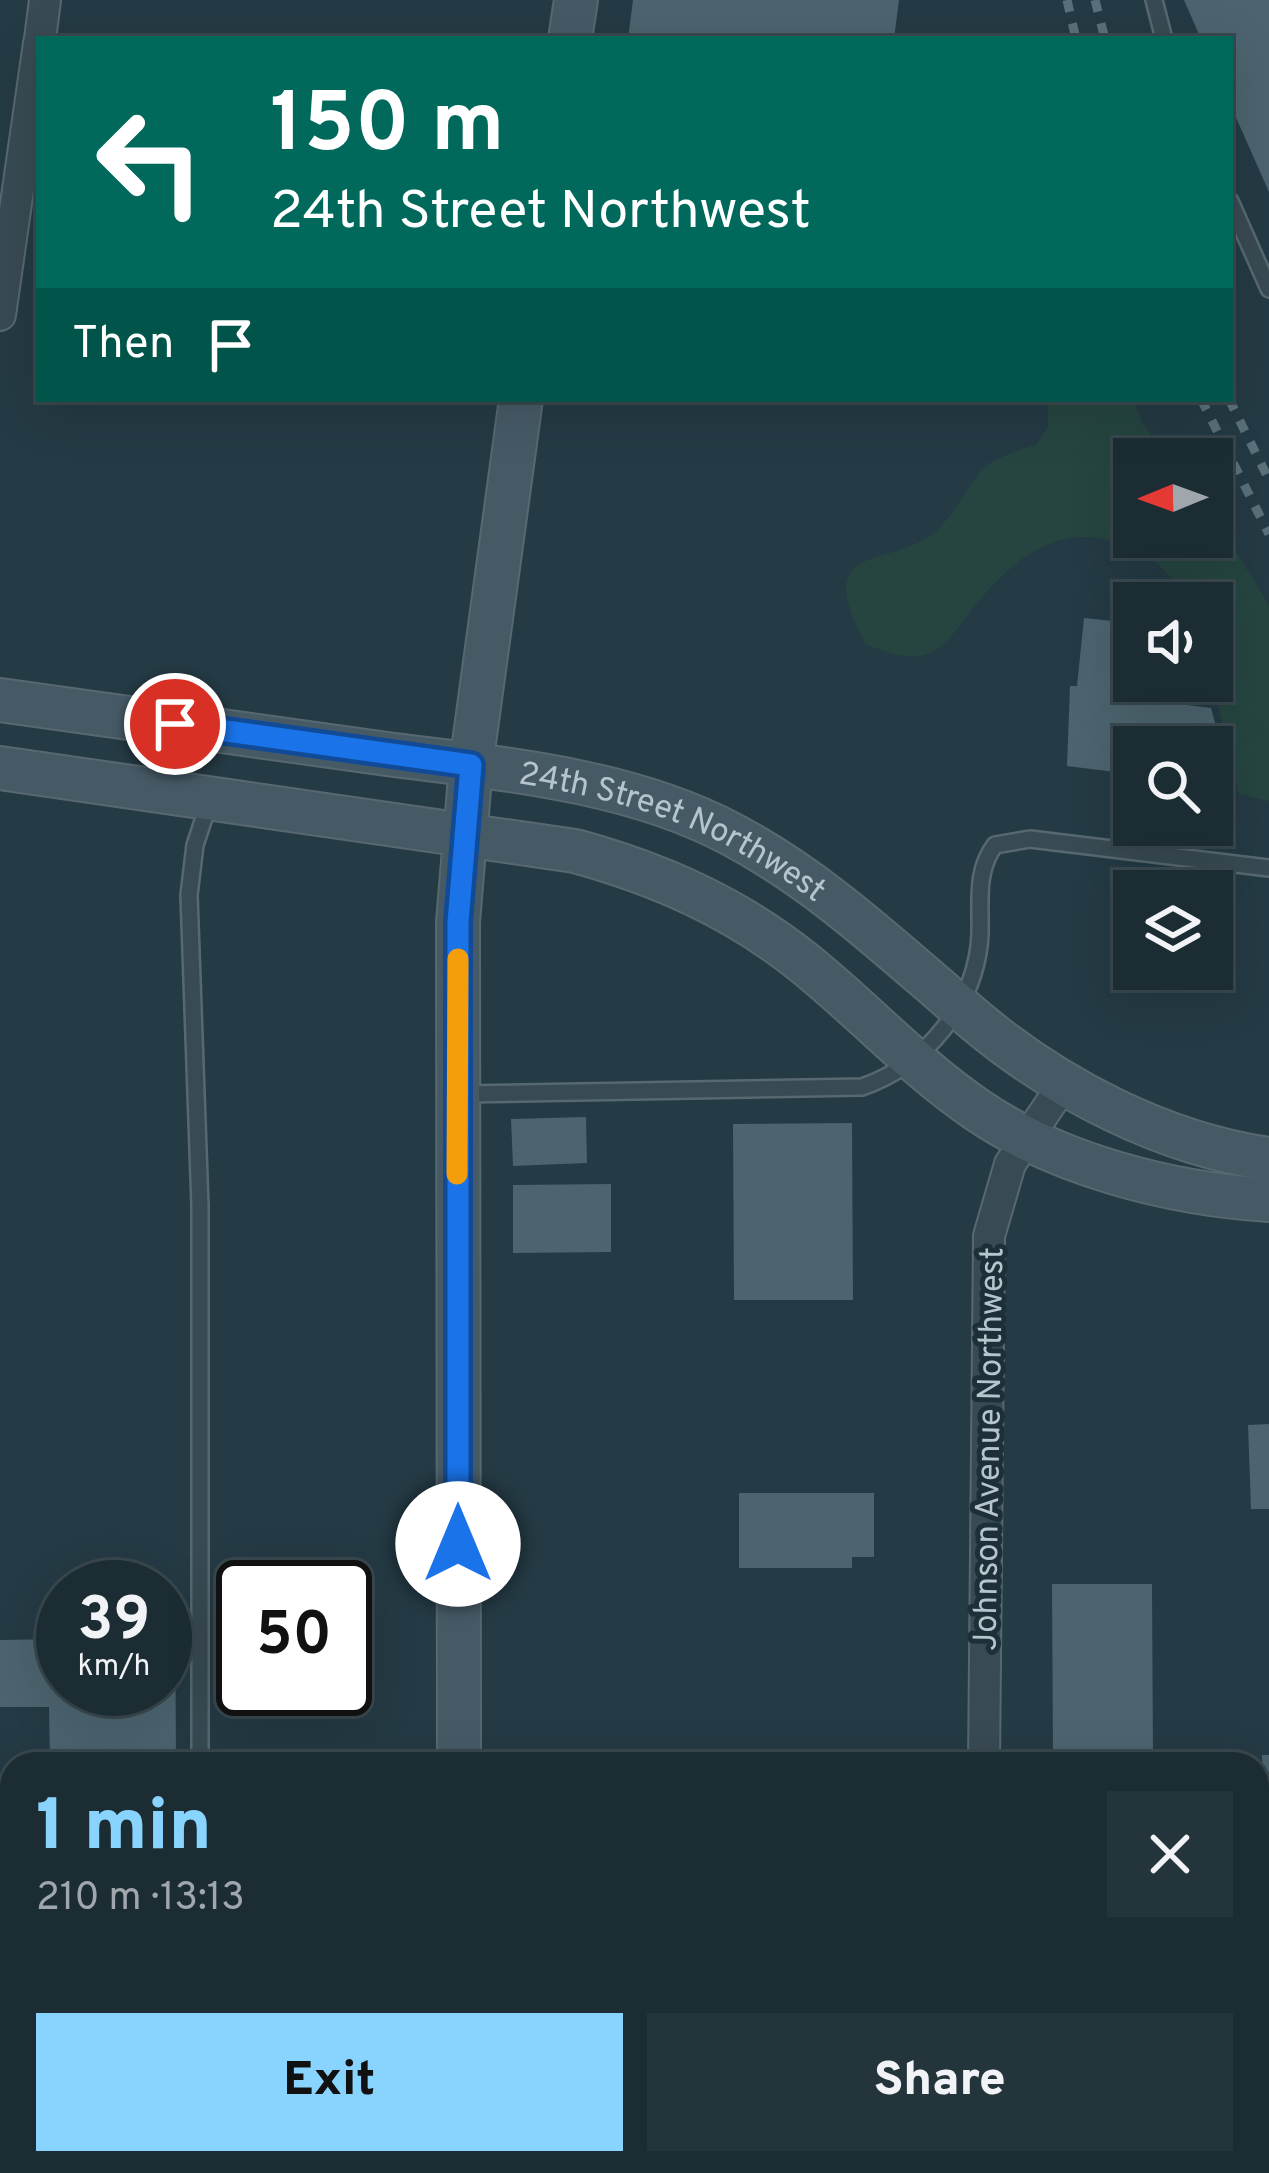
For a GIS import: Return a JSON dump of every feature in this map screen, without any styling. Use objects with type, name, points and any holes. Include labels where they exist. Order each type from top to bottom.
[{"type":"main road","points":[[570,36],[576,0]]},
{"type":"main road","points":[[459,1752],[457,1094],[464,834],[521,402]]},
{"type":"main road","name":"24th Street Northwest","points":[[0,700],[569,780],[667,807],[729,832],[805,878],[877,932],[961,1006],[1065,1082],[1191,1141],[1269,1159]]},
{"type":"main road","name":"24th Street Northwest","points":[[0,768],[575,851],[694,892],[804,963],[913,1061],[1025,1139],[1079,1161],[1187,1188],[1269,1200]]},
{"type":"street","points":[[40,36],[45,0]]},
{"type":"street","points":[[1,301],[36,62]]},
{"type":"street","name":"Johnson Avenue Northwest","points":[[984,1752],[985,1285],[996,1199],[1025,1139],[1065,1082]]},
{"type":"lane","points":[[1154,0],[1163,36]]},
{"type":"lane","points":[[1233,208],[1269,289]]},
{"type":"lane","points":[[200,1752],[200,1229],[189,895],[195,845],[211,798]]},
{"type":"lane","points":[[457,1094],[862,1087],[889,1078],[913,1061],[961,1006],[976,964],[981,875],[995,844],[1030,839],[1269,868]]},
{"type":"green space","points":[[1048,402],[1133,402],[1154,438],[1113,438],[1113,541],[1069,538],[1030,554],[997,581],[951,636],[929,653],[905,656],[866,645],[850,610],[846,586],[852,571],[922,541],[940,527],[986,467],[1036,445],[1048,427]]},
{"type":"green space","points":[[1233,547],[1269,605],[1269,801],[1239,794],[1233,769],[1233,726],[1223,726],[1217,702],[1233,702],[1233,582],[1175,582],[1149,558],[1233,558]]},
{"type":"building","points":[[633,0],[899,0],[894,36],[628,36]]},
{"type":"building","points":[[1184,0],[1269,0],[1269,192],[1233,111],[1233,36],[1200,36]]},
{"type":"building","points":[[1084,618],[1113,621],[1113,702],[1187,702],[1211,708],[1216,726],[1113,726],[1113,772],[1067,766],[1070,686],[1077,686]]},
{"type":"building","points":[[586,1117],[587,1163],[513,1166],[511,1119]]},
{"type":"building","points":[[852,1123],[853,1300],[734,1300],[733,1124]]},
{"type":"building","points":[[611,1184],[611,1252],[513,1253],[513,1185]]},
{"type":"building","points":[[1269,1424],[1269,1509],[1251,1509],[1248,1425]]},
{"type":"building","points":[[739,1493],[874,1493],[874,1557],[852,1557],[852,1568],[739,1568]]},
{"type":"building","points":[[1052,1584],[1152,1584],[1153,1752],[1053,1752]]},
{"type":"building","points":[[36,1639],[36,1707],[0,1707],[0,1640]]},
{"type":"building","points":[[49,1716],[176,1716],[176,1752],[50,1752]]},
{"type":"railway","points":[[1067,0],[1075,36]]},
{"type":"railway","points":[[1095,0],[1104,36]]},
{"type":"railway","points":[[1203,402],[1269,534]]},
{"type":"railway","points":[[1230,402],[1269,480]]},
{"type":"slow traffic","points":[[457,1174],[458,959]]},
{"type":"route","points":[[175,724],[471,765],[458,922],[458,1544]]}]
